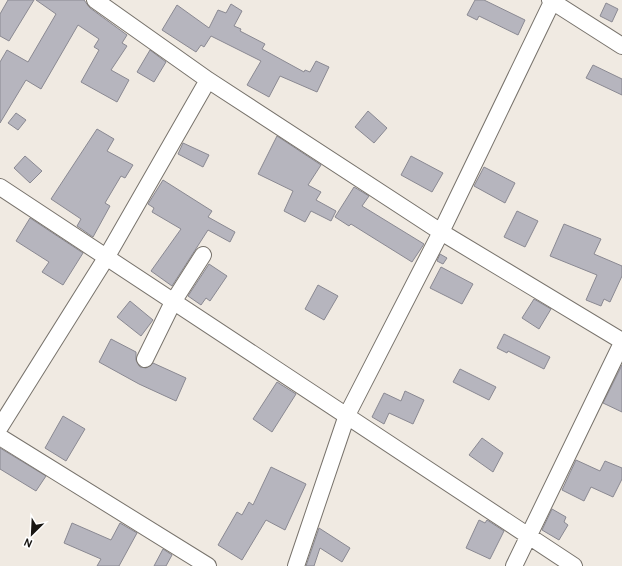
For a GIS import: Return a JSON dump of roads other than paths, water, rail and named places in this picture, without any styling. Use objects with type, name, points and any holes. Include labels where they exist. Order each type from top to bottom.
[{"type":"street","points":[[95,0],[208,80],[441,232],[622,342],[514,566]]},
{"type":"street","points":[[296,566],[347,415],[441,232],[552,0],[622,46]]},
{"type":"street","points":[[0,427],[106,258],[208,80]]},
{"type":"street","points":[[0,187],[574,566]]},
{"type":"street","points":[[145,360],[173,302],[203,255]]},
{"type":"street","points":[[0,437],[208,566]]}]
